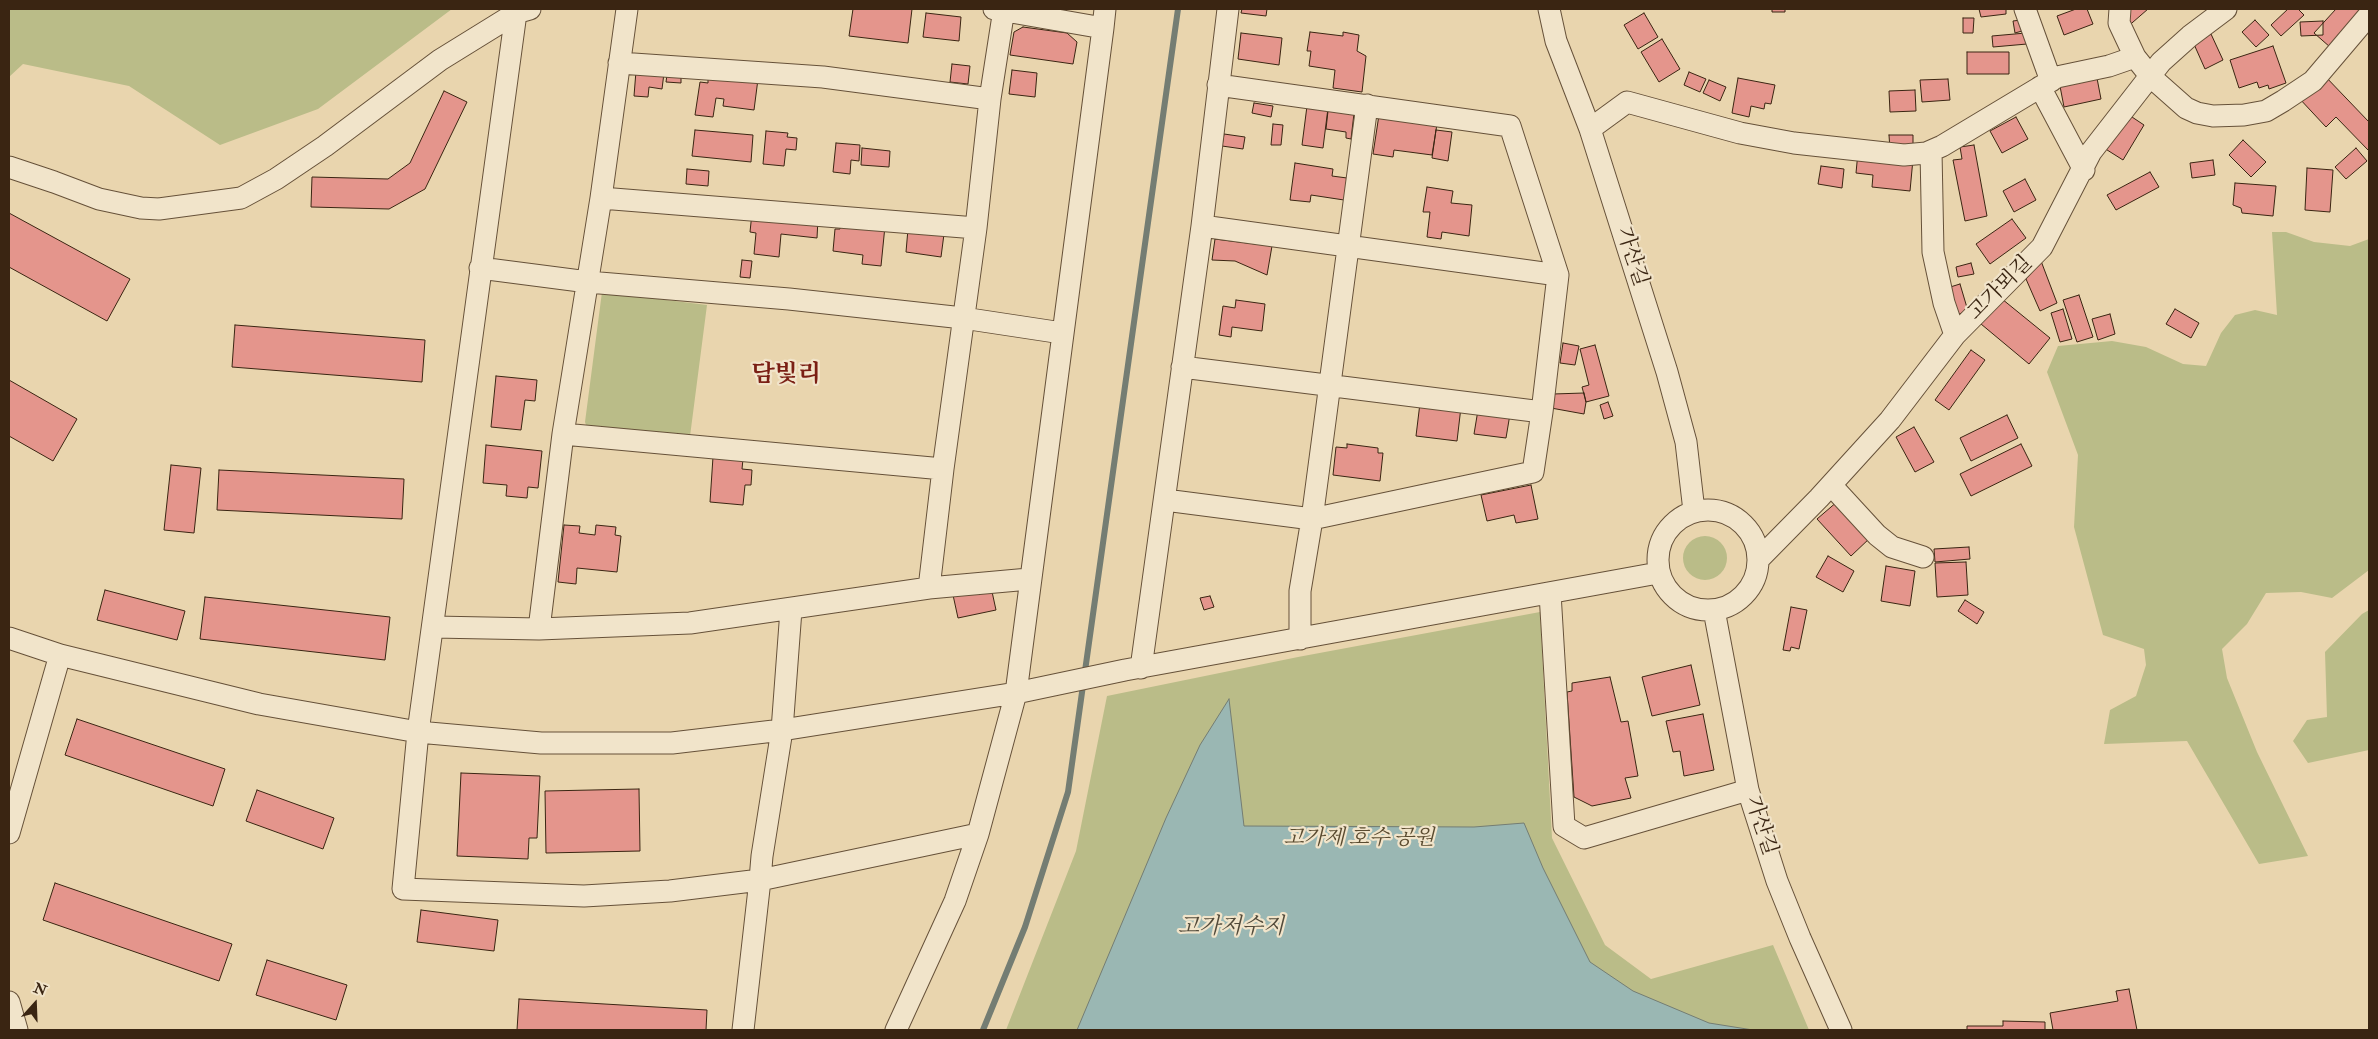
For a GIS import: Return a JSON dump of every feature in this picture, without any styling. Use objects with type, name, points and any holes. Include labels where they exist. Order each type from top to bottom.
[{"type":"street","points":[[539,630],[564,434],[601,198],[627,9]]},
{"type":"street","points":[[896,1030],[955,900],[978,834],[1016,693],[1029,579],[1104,18],[1000,9],[976,228],[943,468],[929,588]]},
{"type":"street","points":[[1133,669],[1165,500],[1202,226],[1228,9]]},
{"type":"street","name":"가산길","points":[[1549,9],[1556,41],[1590,129],[1670,381],[1686,442],[1694,511]]},
{"type":"street","points":[[2025,9],[2046,84],[2084,170]]},
{"type":"street","points":[[2120,9],[2119,24],[2135,57],[2151,77],[2186,108],[2197,113],[2213,116],[2244,115],[2266,111],[2313,81],[2369,15]]},
{"type":"street","name":"고가뫼길","points":[[1758,560],[1831,485],[1890,420],[1955,334],[2042,246],[2084,170],[2091,152],[2161,62],[2190,36],[2226,9]]},
{"type":"street","points":[[9,168],[54,182],[98,199],[140,208],[159,209],[241,198],[276,179],[325,146],[440,60],[523,11]]},
{"type":"street","points":[[523,11],[480,268],[434,627],[418,732],[403,889],[584,896],[670,891],[760,880],[978,834]]},
{"type":"street","points":[[1590,129],[1627,102],[1740,133],[1794,143],[1904,154],[1926,153],[2057,77],[2109,66],[2135,57]]},
{"type":"street","points":[[620,64],[823,77],[990,99]]},
{"type":"street","points":[[1165,500],[1312,519],[1534,472],[1542,412],[1558,275],[1510,126],[1218,85]]},
{"type":"street","points":[[1300,639],[1300,590],[1312,519],[1367,105]]},
{"type":"street","points":[[1931,151],[1933,252],[1944,303],[1955,334]]},
{"type":"street","points":[[601,198],[976,228]]},
{"type":"street","points":[[1202,226],[1558,275]]},
{"type":"street","points":[[480,268],[588,282],[789,299],[963,318],[1062,333]]},
{"type":"street","points":[[1182,367],[1542,412]]},
{"type":"street","points":[[564,434],[943,468]]},
{"type":"street","points":[[1831,485],[1877,536],[1892,547],[1923,557]]},
{"type":"street","points":[[1710,509],[1725,512],[1738,520],[1749,531],[1756,544],[1758,560],[1756,574],[1750,588],[1740,599],[1728,606],[1714,610],[1699,610],[1673,597],[1664,586],[1658,573],[1657,557],[1660,542],[1668,528],[1680,517],[1694,511],[1710,509]]},
{"type":"street","points":[[9,638],[60,655],[259,704],[418,732],[541,743],[672,743],[782,730],[1040,689],[1133,669],[1658,573]]},
{"type":"street","points":[[434,627],[539,630],[690,623],[792,610],[929,588],[1029,579]]},
{"type":"street","points":[[1550,593],[1564,826],[1584,838],[1748,790]]},
{"type":"street","points":[[743,1030],[762,856],[782,730],[792,610]]},
{"type":"street","name":"가산길","points":[[1714,610],[1748,790],[1777,881],[1800,938],[1842,1030]]},
{"type":"street","points":[[9,832],[60,655]]},
{"type":"street","points":[[9,1002],[17,1030]]},
{"type":"green space","points":[[9,9],[452,9],[318,109],[220,145],[129,86],[23,64],[9,77]]},
{"type":"green space","points":[[2272,232],[2286,232],[2314,242],[2350,246],[2369,239],[2369,570],[2332,598],[2301,592],[2266,593],[2247,624],[2222,649],[2227,678],[2257,752],[2308,856],[2259,864],[2187,741],[2104,744],[2110,710],[2136,696],[2146,665],[2144,649],[2103,635],[2074,527],[2078,455],[2047,372],[2058,346],[2112,341],[2146,347],[2183,364],[2206,366],[2221,333],[2235,315],[2255,310],[2277,315]]},
{"type":"green space","points":[[602,292],[707,305],[689,444],[588,431],[585,422]]},
{"type":"green space","points":[[1709,536],[1721,542],[1726,549],[1726,567],[1721,574],[1714,579],[1701,580],[1689,574],[1684,567],[1683,554],[1689,542],[1696,537]]},
{"type":"green space","points":[[2369,610],[2369,750],[2308,763],[2293,741],[2307,720],[2327,717],[2325,652],[2362,614]]},
{"type":"green space","name":"고가제 호수 공원","points":[[1540,612],[1552,838],[1605,945],[1651,979],[1773,945],[1809,1030],[1006,1030],[1076,851],[1107,696],[1298,657]]},
{"type":"water","name":"고가저수지","points":[[1229,699],[1244,826],[1474,827],[1524,823],[1543,868],[1590,962],[1633,991],[1709,1023],[1753,1030],[1077,1030],[1166,818],[1200,745]]},
{"type":"building","points":[[853,9],[912,9],[908,43],[849,36]]},
{"type":"building","points":[[1242,9],[1267,9],[1266,16],[1241,13]]},
{"type":"building","points":[[1772,9],[1785,9],[1785,12],[1772,12]]},
{"type":"building","points":[[1979,9],[2006,9],[2006,14],[1981,17]]},
{"type":"building","points":[[2076,9],[2087,9],[2093,24],[2064,35],[2057,16]]},
{"type":"building","points":[[2126,9],[2148,9],[2125,29]]},
{"type":"building","points":[[2288,9],[2298,9],[2304,15],[2281,36],[2271,25]]},
{"type":"building","points":[[2336,9],[2360,9],[2362,11],[2330,47],[2314,33]]},
{"type":"building","points":[[926,13],[961,17],[959,41],[923,37]]},
{"type":"building","points":[[1644,13],[1658,37],[1638,49],[1624,25]]},
{"type":"building","points":[[1963,18],[1974,18],[1973,33],[1963,33]]},
{"type":"building","points":[[2021,20],[2022,31],[2015,33],[2013,21]]},
{"type":"building","points":[[2255,20],[2269,35],[2256,47],[2242,32]]},
{"type":"building","points":[[2323,21],[2323,35],[2301,36],[2300,22]]},
{"type":"building","points":[[1023,27],[1067,33],[1077,42],[1073,64],[1010,55],[1014,32]]},
{"type":"building","points":[[1310,32],[1343,36],[1343,32],[1359,35],[1357,51],[1366,56],[1362,92],[1333,88],[1335,70],[1309,66],[1311,51],[1307,51]]},
{"type":"building","points":[[1241,33],[1282,38],[1279,65],[1238,59]]},
{"type":"building","points":[[2026,33],[2027,44],[1993,47],[1992,36]]},
{"type":"building","points":[[2211,34],[2223,60],[2205,69],[2193,42]]},
{"type":"building","points":[[1662,39],[1680,69],[1659,82],[1641,52]]},
{"type":"building","points":[[2273,46],[2286,83],[2269,89],[2268,85],[2259,88],[2257,82],[2239,88],[2230,60]]},
{"type":"building","points":[[1967,52],[2009,52],[2009,74],[1967,74]]},
{"type":"building","points":[[952,64],[970,66],[968,84],[950,82]]},
{"type":"building","points":[[1012,70],[1037,73],[1035,97],[1009,94]]},
{"type":"building","points":[[636,71],[664,73],[662,89],[649,87],[648,97],[634,96]]},
{"type":"building","points":[[1689,72],[1706,79],[1700,92],[1684,85]]},
{"type":"building","points":[[2096,73],[2101,99],[2064,107],[2059,81]]},
{"type":"building","points":[[2323,74],[2369,122],[2369,151],[2336,117],[2326,127],[2298,97]]},
{"type":"building","points":[[667,75],[681,76],[681,83],[666,82]]},
{"type":"building","points":[[708,78],[758,79],[754,110],[723,106],[724,99],[716,98],[713,117],[695,115],[700,82],[708,83]]},
{"type":"building","points":[[1738,78],[1775,85],[1771,104],[1765,103],[1764,109],[1751,106],[1749,117],[1732,113]]},
{"type":"building","points":[[1948,79],[1950,100],[1922,102],[1920,80]]},
{"type":"building","points":[[1709,80],[1726,87],[1720,101],[1703,93]]},
{"type":"building","points":[[1915,90],[1916,111],[1890,112],[1889,91]]},
{"type":"building","points":[[444,91],[467,102],[425,189],[389,209],[311,207],[312,177],[388,179],[410,163]]},
{"type":"building","points":[[1329,102],[1355,105],[1351,139],[1346,138],[1346,132],[1326,129]]},
{"type":"building","points":[[1254,103],[1273,106],[1271,117],[1252,113]]},
{"type":"building","points":[[1307,106],[1328,108],[1323,148],[1302,145]]},
{"type":"building","points":[[2126,113],[2144,125],[2123,160],[2104,148]]},
{"type":"building","points":[[1379,115],[1437,124],[1432,155],[1394,150],[1393,157],[1373,154]]},
{"type":"building","points":[[2016,117],[2028,139],[2002,153],[1990,131]]},
{"type":"building","points":[[1273,124],[1283,125],[1281,145],[1271,145]]},
{"type":"building","points":[[695,130],[753,135],[751,162],[692,156]]},
{"type":"building","points":[[1436,130],[1452,132],[1448,161],[1432,158]]},
{"type":"building","points":[[766,131],[788,133],[787,137],[797,138],[796,150],[786,149],[784,166],[763,164]]},
{"type":"building","points":[[1224,134],[1245,137],[1243,149],[1222,146]]},
{"type":"building","points":[[1889,135],[1913,135],[1913,150],[1890,150]]},
{"type":"building","points":[[2243,140],[2266,162],[2251,177],[2229,155]]},
{"type":"building","points":[[836,143],[860,145],[859,161],[851,160],[850,174],[833,172]]},
{"type":"building","points":[[1974,145],[1987,216],[1965,221],[1953,160],[1962,159],[1960,147]]},
{"type":"building","points":[[862,148],[890,151],[889,167],[861,165]]},
{"type":"building","points":[[2356,148],[2367,161],[2346,179],[2335,167]]},
{"type":"building","points":[[1858,152],[1913,159],[1910,191],[1872,187],[1873,175],[1856,173]]},
{"type":"building","points":[[2213,160],[2215,175],[2192,178],[2190,163]]},
{"type":"building","points":[[1295,163],[1333,169],[1332,176],[1347,178],[1344,200],[1311,195],[1310,202],[1290,200]]},
{"type":"building","points":[[1821,166],[1844,169],[1842,188],[1818,184]]},
{"type":"building","points":[[2307,168],[2333,170],[2330,212],[2305,210]]},
{"type":"building","points":[[687,169],[709,171],[708,186],[686,184]]},
{"type":"building","points":[[2150,172],[2159,187],[2116,210],[2107,195]]},
{"type":"building","points":[[2025,179],[2036,200],[2014,212],[2003,191]]},
{"type":"building","points":[[2235,183],[2276,186],[2273,216],[2242,213],[2241,208],[2233,205]]},
{"type":"building","points":[[1427,187],[1453,191],[1451,203],[1472,205],[1469,236],[1442,232],[1441,239],[1427,237],[1430,212],[1423,212]]},
{"type":"building","points":[[9,213],[130,279],[107,321],[9,267]]},
{"type":"building","points":[[752,213],[818,219],[817,238],[781,234],[779,257],[754,254],[756,233],[750,232]]},
{"type":"building","points":[[2012,219],[2026,238],[1990,264],[1976,244]]},
{"type":"building","points":[[841,222],[885,226],[881,266],[862,264],[863,255],[833,251],[835,229],[840,229]]},
{"type":"building","points":[[908,229],[944,234],[941,257],[906,252]]},
{"type":"building","points":[[1215,239],[1272,246],[1267,275],[1235,261],[1212,260]]},
{"type":"building","points":[[742,260],[752,261],[750,278],[740,277]]},
{"type":"building","points":[[2041,261],[2057,303],[2040,311],[2026,279]]},
{"type":"building","points":[[1971,263],[1974,274],[1958,277],[1956,267]]},
{"type":"building","points":[[1960,284],[1968,311],[1956,315],[1947,288]]},
{"type":"building","points":[[2079,295],[2093,337],[2077,342],[2063,300]]},
{"type":"building","points":[[2002,299],[2050,338],[2029,364],[1981,324]]},
{"type":"building","points":[[1236,300],[1265,304],[1262,331],[1232,327],[1231,337],[1219,335],[1223,306],[1235,308]]},
{"type":"building","points":[[2063,309],[2072,339],[2060,342],[2051,313]]},
{"type":"building","points":[[2175,309],[2199,323],[2191,338],[2166,324]]},
{"type":"building","points":[[2110,314],[2115,334],[2098,340],[2092,319]]},
{"type":"building","points":[[235,325],[425,340],[422,382],[232,367]]},
{"type":"building","points":[[1563,343],[1579,346],[1575,365],[1560,363]]},
{"type":"building","points":[[1595,345],[1609,396],[1586,402],[1582,387],[1589,385],[1580,349]]},
{"type":"building","points":[[1971,350],[1985,360],[1949,410],[1935,400]]},
{"type":"building","points":[[496,376],[537,380],[535,401],[525,400],[521,430],[491,427]]},
{"type":"building","points":[[9,380],[77,419],[53,461],[9,436]]},
{"type":"building","points":[[1584,393],[1586,402],[1584,414],[1551,408],[1553,394]]},
{"type":"building","points":[[1608,402],[1613,416],[1604,419],[1600,405]]},
{"type":"building","points":[[1420,403],[1461,407],[1457,441],[1416,436]]},
{"type":"building","points":[[1478,410],[1510,414],[1506,438],[1474,434]]},
{"type":"building","points":[[2007,415],[2018,438],[1971,461],[1960,438]]},
{"type":"building","points":[[1914,427],[1934,462],[1915,472],[1896,437]]},
{"type":"building","points":[[1347,444],[1378,448],[1378,453],[1383,453],[1380,481],[1333,475],[1336,447],[1347,448]]},
{"type":"building","points":[[2021,444],[2032,466],[1971,496],[1960,474]]},
{"type":"building","points":[[486,445],[542,451],[538,488],[528,487],[527,498],[506,496],[507,485],[483,483]]},
{"type":"building","points":[[713,457],[743,459],[742,469],[752,470],[751,485],[745,485],[743,505],[710,502]]},
{"type":"building","points":[[171,465],[201,468],[194,533],[164,530]]},
{"type":"building","points":[[219,470],[404,479],[402,519],[217,510]]},
{"type":"building","points":[[1531,485],[1538,519],[1516,523],[1514,515],[1487,521],[1481,495]]},
{"type":"building","points":[[1838,501],[1871,537],[1851,556],[1817,519]]},
{"type":"building","points":[[564,525],[580,526],[579,533],[595,535],[596,525],[616,527],[615,535],[621,536],[617,572],[577,568],[576,584],[558,582]]},
{"type":"building","points":[[1969,547],[1970,559],[1935,562],[1934,549]]},
{"type":"building","points":[[1828,556],[1854,571],[1843,592],[1816,577]]},
{"type":"building","points":[[1966,562],[1968,595],[1937,597],[1935,563]]},
{"type":"building","points":[[1886,566],[1915,571],[1910,606],[1881,601]]},
{"type":"building","points":[[991,587],[996,610],[958,618],[953,595]]},
{"type":"building","points":[[105,590],[185,611],[177,640],[97,620]]},
{"type":"building","points":[[1210,596],[1214,607],[1204,610],[1200,598]]},
{"type":"building","points":[[205,597],[390,617],[385,660],[200,639]]},
{"type":"building","points":[[1965,600],[1984,612],[1977,624],[1958,611]]},
{"type":"building","points":[[1791,607],[1807,610],[1799,649],[1791,647],[1790,651],[1783,650]]},
{"type":"building","points":[[1691,665],[1700,705],[1652,716],[1642,677]]},
{"type":"building","points":[[1610,677],[1621,722],[1628,721],[1638,776],[1625,778],[1631,798],[1592,806],[1574,797],[1567,692],[1572,691],[1572,683]]},
{"type":"building","points":[[1703,714],[1714,770],[1684,776],[1680,751],[1673,752],[1666,721]]},
{"type":"building","points":[[77,719],[225,769],[213,806],[65,755]]},
{"type":"building","points":[[461,773],[540,776],[537,838],[529,838],[528,859],[457,856]]},
{"type":"building","points":[[639,789],[640,851],[546,853],[545,791]]},
{"type":"building","points":[[257,790],[334,818],[323,849],[246,821]]},
{"type":"building","points":[[55,883],[232,944],[219,981],[43,920]]},
{"type":"building","points":[[421,910],[498,920],[494,951],[417,942]]},
{"type":"building","points":[[267,960],[347,985],[336,1020],[256,995]]},
{"type":"building","points":[[2129,989],[2137,1030],[2053,1030],[2050,1013],[2118,1001],[2116,991]]},
{"type":"building","points":[[519,999],[707,1010],[706,1030],[517,1030]]},
{"type":"building","points":[[2003,1021],[2045,1022],[2045,1030],[1967,1030],[1967,1026],[2003,1026]]},
{"type":"waterway","points":[[983,1030],[1025,927],[1068,792],[1178,9]]},
{"type":"district","name":"담빛리","points":[[786,376]]}]
